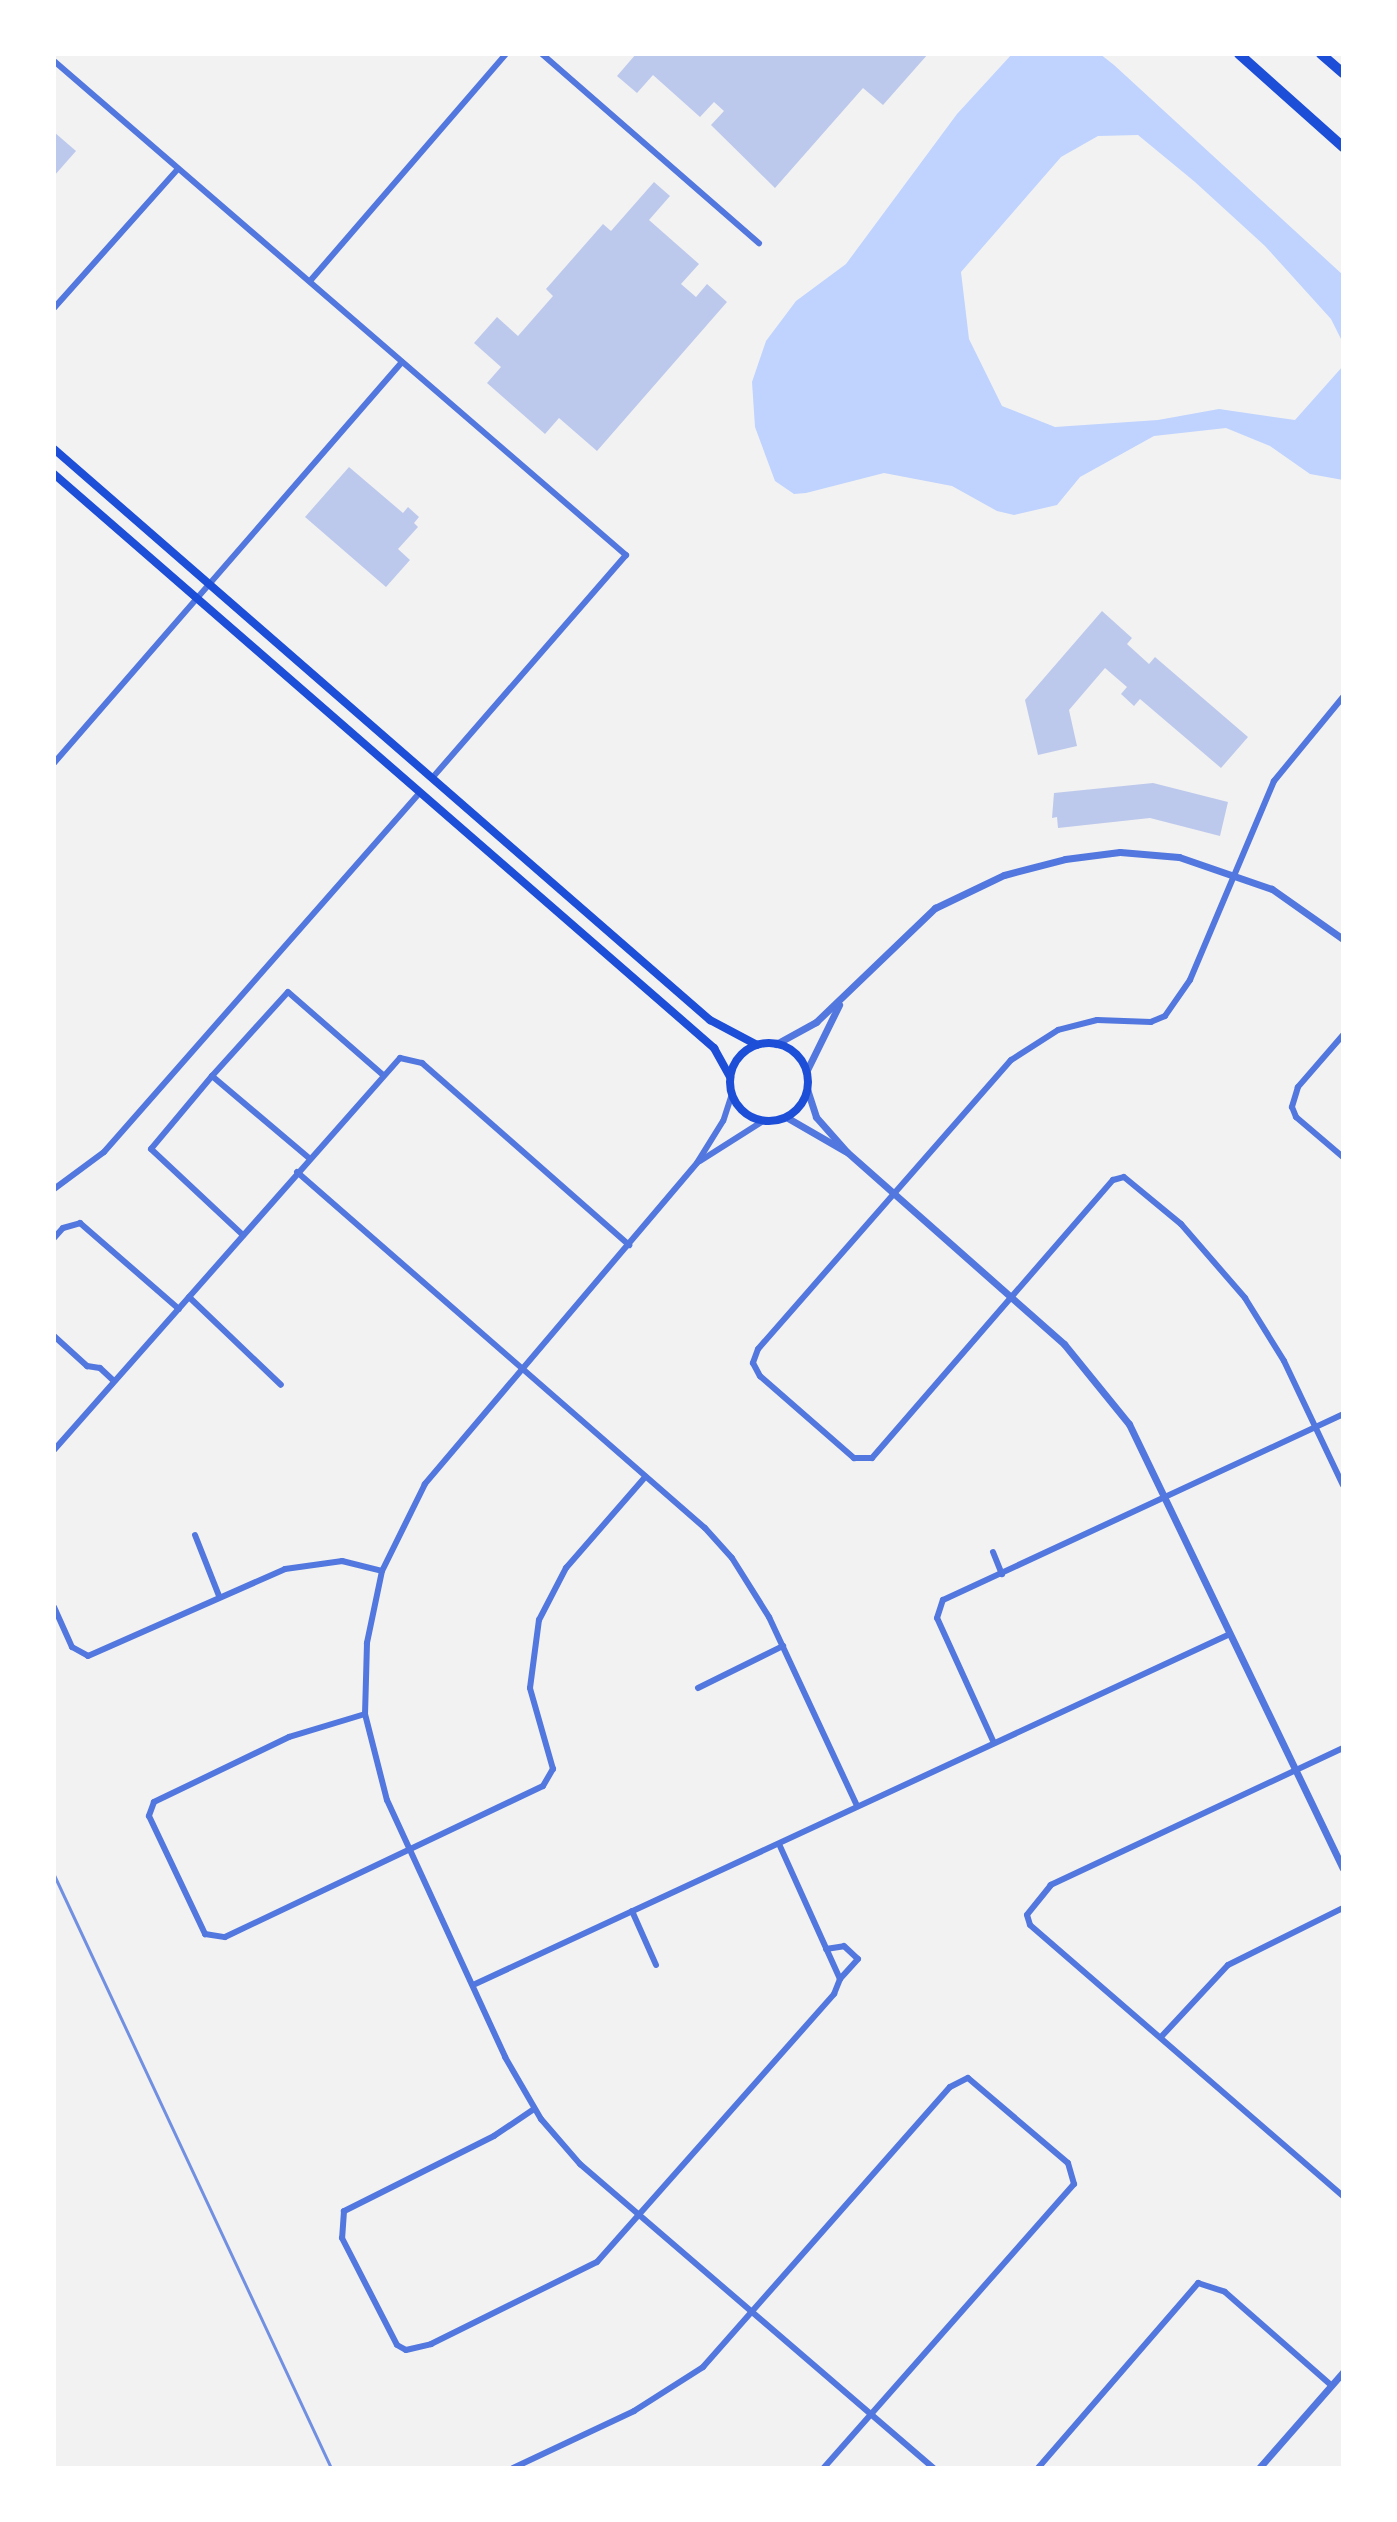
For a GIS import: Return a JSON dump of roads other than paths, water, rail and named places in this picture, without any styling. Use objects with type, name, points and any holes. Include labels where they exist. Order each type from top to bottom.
[{"type":"highway","points":[[1239,54],[1343,147]]},
{"type":"highway","points":[[1321,54],[1343,73]]},
{"type":"main road","points":[[54,449],[710,1020],[757,1045],[776,1044],[797,1056],[806,1072],[807,1089],[786,1117],[763,1121],[742,1110],[732,1094],[730,1077],[714,1048],[418,795],[54,474]]},
{"type":"main road","points":[[730,1077],[737,1059],[757,1045]]},
{"type":"street","points":[[310,281],[506,54]]},
{"type":"street","points":[[542,54],[759,243]]},
{"type":"street","points":[[54,61],[626,555],[433,777]]},
{"type":"street","points":[[54,308],[178,169]]},
{"type":"street","points":[[54,763],[402,362]]},
{"type":"street","points":[[1343,697],[1274,781],[1190,980],[1165,1016],[1151,1022],[1097,1020],[1058,1030],[1023,1050],[754,1355],[760,1376],[854,1458],[872,1458],[1113,1180],[1131,1180],[1181,1224],[1245,1298],[1316,1426],[1343,1485]]},
{"type":"street","points":[[54,1189],[104,1152],[418,795]]},
{"type":"street","points":[[776,1044],[804,1032],[935,908],[1025,868],[1120,852],[1179,857],[1234,873],[1300,905],[1343,939]]},
{"type":"street","points":[[243,1235],[151,1149],[212,1076],[288,992],[382,1074]]},
{"type":"street","points":[[806,1072],[842,999]]},
{"type":"street","points":[[1343,1035],[1298,1087],[1292,1107],[1296,1117],[1343,1157]]},
{"type":"street","points":[[54,1450],[382,1074],[400,1058],[414,1058],[629,1245]]},
{"type":"street","points":[[212,1076],[309,1158]]},
{"type":"street","points":[[807,1089],[816,1117],[847,1152],[1012,1297],[1097,1381],[1129,1424],[1293,1771],[1343,1868]]},
{"type":"street","points":[[732,1094],[723,1121],[697,1163],[425,1484],[382,1571],[367,1643],[365,1714],[387,1800],[534,2109],[580,2164],[933,2468]]},
{"type":"street","points":[[786,1117],[847,1152]]},
{"type":"street","points":[[697,1163],[736,1133],[763,1121]]},
{"type":"street","points":[[297,1172],[523,1368],[732,1558],[783,1646],[857,1806]]},
{"type":"street","points":[[54,1238],[63,1228],[80,1223],[179,1309]]},
{"type":"street","points":[[189,1297],[281,1385]]},
{"type":"street","points":[[54,1336],[87,1366],[100,1368],[114,1381]]},
{"type":"street","points":[[994,1743],[941,1630],[937,1608],[1002,1574],[1343,1414]]},
{"type":"street","points":[[365,1714],[289,1737],[160,1797],[149,1816],[205,1934],[219,1938],[543,1786],[549,1779],[551,1757],[541,1740],[530,1688],[539,1620],[566,1568],[645,1477]]},
{"type":"street","points":[[195,1535],[219,1596]]},
{"type":"street","points":[[993,1552],[1002,1574]]},
{"type":"street","points":[[54,1607],[72,1647],[88,1656],[219,1596],[307,1564],[342,1561],[382,1571]]},
{"type":"street","points":[[473,1985],[1228,1635]]},
{"type":"street","points":[[698,1688],[783,1646]]},
{"type":"street","points":[[1343,1748],[1051,1885],[1030,1905],[1030,1925],[1343,2196]]},
{"type":"street","points":[[779,1844],[840,1979]]},
{"type":"street","points":[[1161,2037],[1228,1965],[1343,1908]]},
{"type":"street","points":[[632,1911],[656,1965]]},
{"type":"street","points":[[534,2109],[494,2136],[344,2211],[342,2238],[397,2345],[406,2350],[431,2344],[585,2270],[641,2215],[834,1994],[840,1979],[858,1959],[844,1946],[826,1949]]},
{"type":"street","points":[[513,2468],[668,2392],[703,2367],[950,2087],[968,2078],[985,2089],[1068,2163],[1075,2180],[872,2417],[824,2468]]},
{"type":"street","points":[[1038,2468],[1198,2283],[1225,2292],[1331,2385]]},
{"type":"street","points":[[1259,2468],[1343,2372]]},
{"type":"water","points":[[1012,54],[1100,54],[1114,65],[1343,275],[1343,343],[1331,319],[1265,246],[1195,182],[1138,135],[1098,136],[1061,157],[961,272],[969,339],[1002,406],[1055,427],[1158,420],[1219,409],[1295,420],[1343,366],[1343,480],[1310,474],[1270,446],[1226,428],[1154,436],[1080,477],[1057,505],[1014,515],[997,511],[952,486],[884,473],[794,494],[775,481],[755,427],[752,382],[766,341],[796,301],[846,264],[957,114]]},
{"type":"railway","points":[[54,1875],[331,2468]]}]
